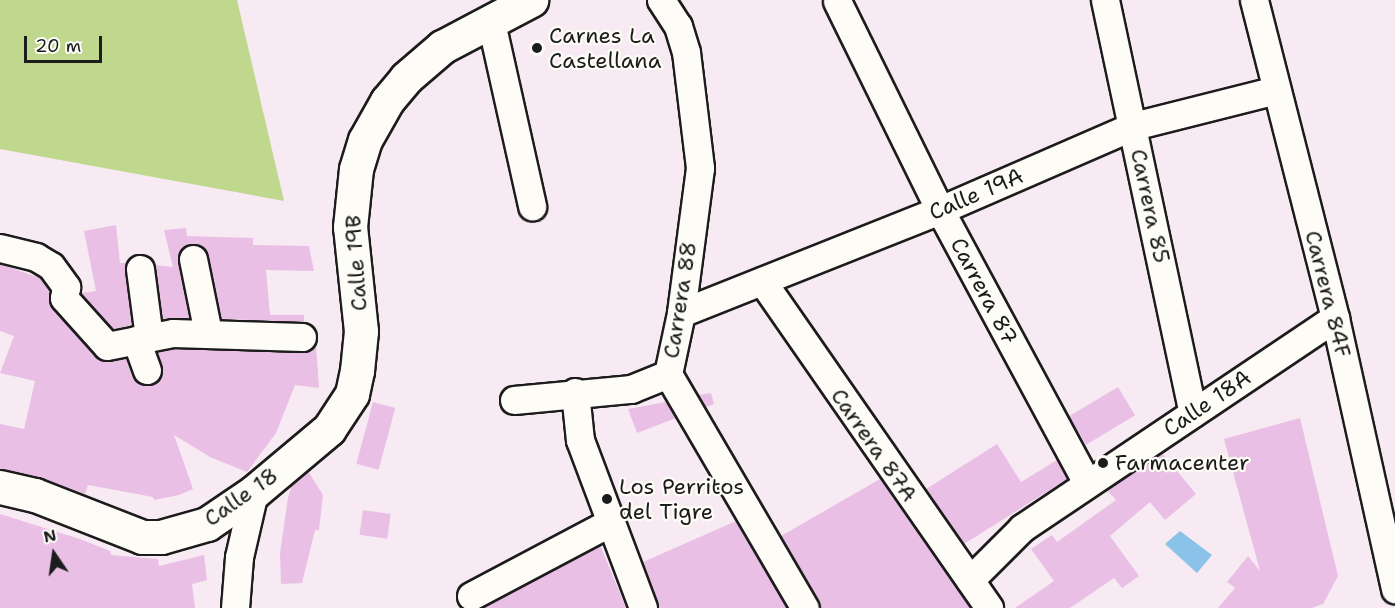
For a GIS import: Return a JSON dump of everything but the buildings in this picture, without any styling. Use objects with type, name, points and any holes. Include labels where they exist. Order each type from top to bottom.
[{"type":"street","name":"Calle 19B","points":[[352,394],[361,331],[350,227],[354,180],[365,140],[387,101],[406,78],[442,47],[531,0]]},
{"type":"street","name":"Carrera 88","points":[[661,0],[678,26],[686,52],[700,168],[681,313],[668,374],[804,608]]},
{"type":"street","name":"Carrera 85","points":[[1105,0],[1194,413]]},
{"type":"street","name":"Carrera 84F","points":[[1254,0],[1335,318],[1393,570]]},
{"type":"street","name":"Carrera 87","points":[[837,1],[940,210],[1087,483]]},
{"type":"street","points":[[491,22],[532,206]]},
{"type":"street","name":"Calle 19A","points":[[681,313],[940,210],[1133,126],[1276,90]]},
{"type":"street","points":[[0,248],[36,257],[51,266],[66,287],[64,298],[107,346],[143,338],[208,333],[302,337]]},
{"type":"street","points":[[193,259],[208,333]]},
{"type":"street","points":[[140,269],[147,370]]},
{"type":"street","name":"Carrera 87A","points":[[762,280],[988,608]]},
{"type":"street","name":"Calle 18A","points":[[970,580],[1022,528],[1335,318]]},
{"type":"street","points":[[513,400],[575,392],[631,390],[668,374]]},
{"type":"street","points":[[575,392],[580,440],[609,523],[643,608]]},
{"type":"street","name":"Calle 18","points":[[0,487],[35,495],[142,537],[190,531],[254,492],[329,429],[352,394]]},
{"type":"street","points":[[235,608],[239,557],[254,492]]},
{"type":"street","points":[[471,596],[609,523]]},
{"type":"green space","points":[[0,0],[237,0],[284,201],[0,149]]},
{"type":"water","points":[[1180,531],[1212,555],[1197,573],[1165,544]]},
{"type":"place","name":"Carnes La Castellana","points":[[537,48]]},
{"type":"place","name":"Farmacenter","points":[[1103,463]]},
{"type":"place","name":"Los Perritos del Tigre","points":[[607,499]]}]
